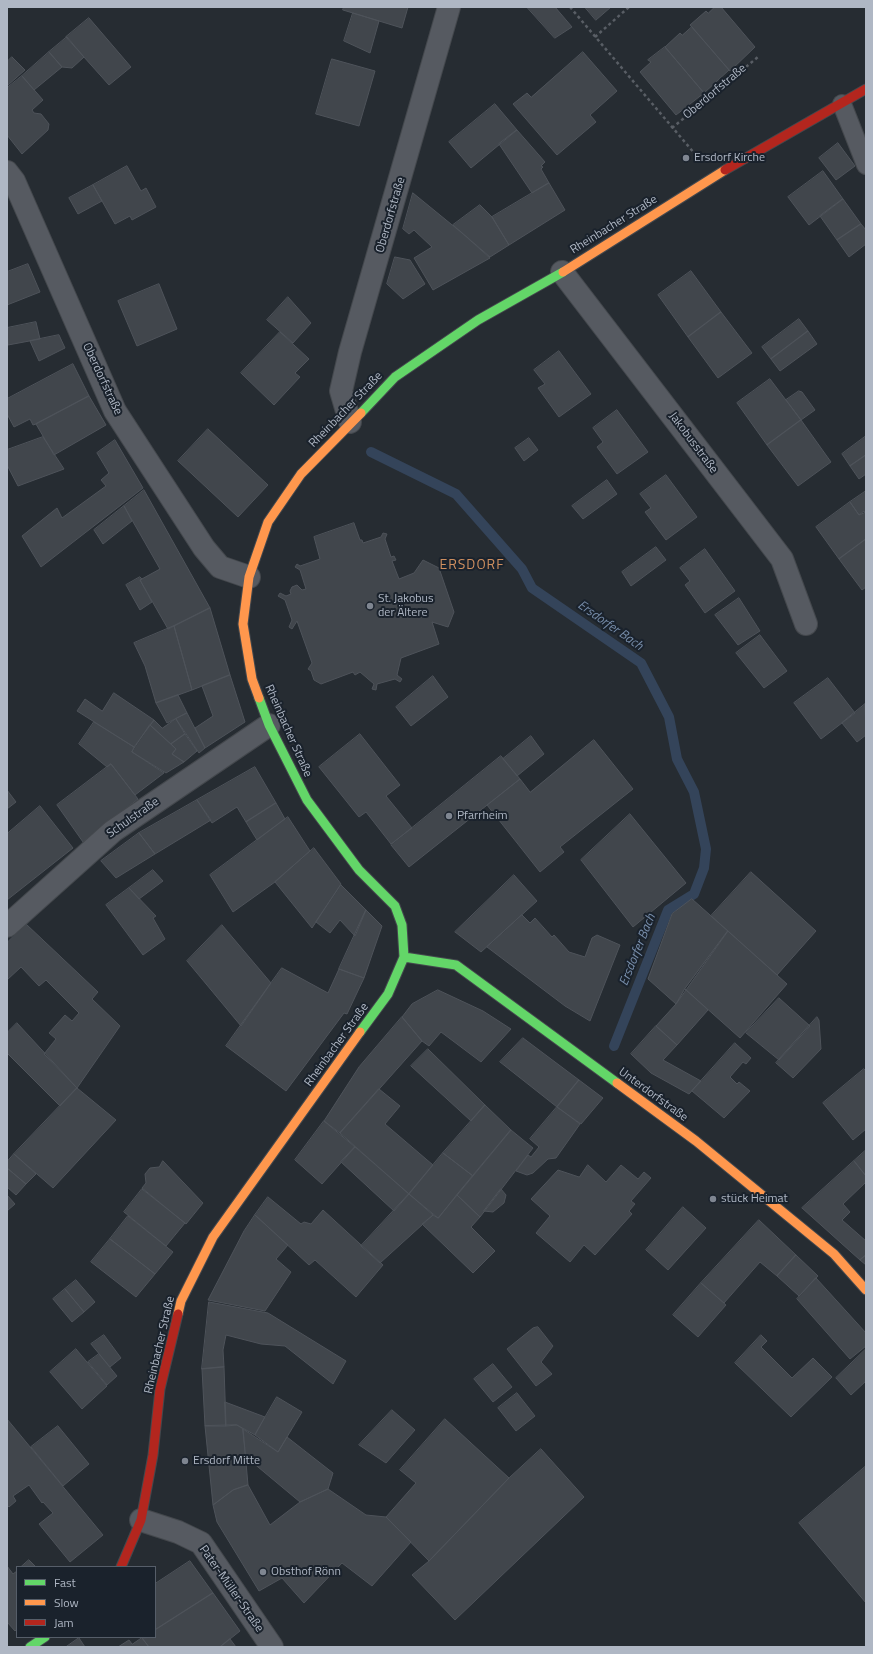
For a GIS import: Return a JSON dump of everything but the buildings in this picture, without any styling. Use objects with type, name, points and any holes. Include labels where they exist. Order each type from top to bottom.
[{"type":"main road","name":"Rheinbacher Straße","points":[[122,1566],[131,1547],[141,1520],[152,1455],[160,1389],[181,1301],[213,1237],[388,994],[404,957],[402,925],[395,906],[359,870],[306,800],[270,725],[252,679],[242,624],[249,577],[268,522],[301,474],[395,377],[478,320],[562,272],[710,179],[866,89]]},
{"type":"main road","name":"Unterdorfstraße","points":[[404,957],[456,965],[696,1141],[834,1254],[866,1290]]},
{"type":"main road","points":[[30,1647],[44,1638]]},
{"type":"street","name":"Oberdorfstraße","points":[[350,422],[341,391],[350,352],[449,7]]},
{"type":"street","name":"Oberdorfstraße","points":[[7,172],[14,181],[115,411],[204,548],[220,568],[249,577]]},
{"type":"street","name":"Jakobusstraße","points":[[562,272],[782,560],[806,624]]},
{"type":"street","name":"Schulstraße","points":[[7,926],[113,831],[270,725]]},
{"type":"street","name":"Pater-Müller-Straße","points":[[141,1520],[178,1532],[201,1543],[272,1647]]},
{"type":"lane","points":[[842,104],[866,164]]},
{"type":"path","name":"Oberdorfstraße","points":[[570,7],[693,151],[710,179]]},
{"type":"path","points":[[595,37],[629,7]]},
{"type":"path","name":"Oberdorfstraße","points":[[672,128],[758,57]]},
{"type":"waterway","name":"Ersdorfer Bach","points":[[371,452],[456,494],[522,569],[532,588],[641,663],[669,717],[677,759],[694,792],[706,849],[704,868],[694,894],[668,910],[614,1046]]},
{"type":"traffic: fast","points":[[361,413],[395,377],[478,320],[563,272]]},
{"type":"traffic: fast","points":[[259,698],[269,725],[307,800],[359,870],[395,906],[402,925],[404,957],[388,994],[360,1032]]},
{"type":"traffic: fast","points":[[404,957],[456,965],[617,1083]]},
{"type":"traffic: fast","points":[[30,1647],[44,1638]]},
{"type":"traffic: slow","points":[[563,272],[725,170]]},
{"type":"traffic: slow","points":[[259,698],[252,679],[243,624],[249,577],[268,522],[301,474],[361,413]]},
{"type":"traffic: slow","points":[[178,1314],[181,1301],[213,1237],[360,1032]]},
{"type":"traffic: slow","points":[[617,1083],[696,1141],[834,1254],[866,1290]]},
{"type":"traffic: jam","points":[[725,170],[866,89]]},
{"type":"traffic: jam","points":[[121,1566],[141,1520],[153,1455],[160,1389],[178,1314]]},
{"type":"place","name":"Ersdorf Kirche","points":[[686,158]]},
{"type":"place","name":"St. Jakobus der Ältere","points":[[370,606]]},
{"type":"place","name":"Pfarrheim","points":[[449,816]]},
{"type":"place","name":"stück Heimat","points":[[713,1199]]},
{"type":"place","name":"Ersdorf Mitte","points":[[185,1461]]},
{"type":"place","name":"Obsthof Rönn","points":[[263,1572]]},
{"type":"district","name":"ERSDORF","points":[[472,566]]}]
